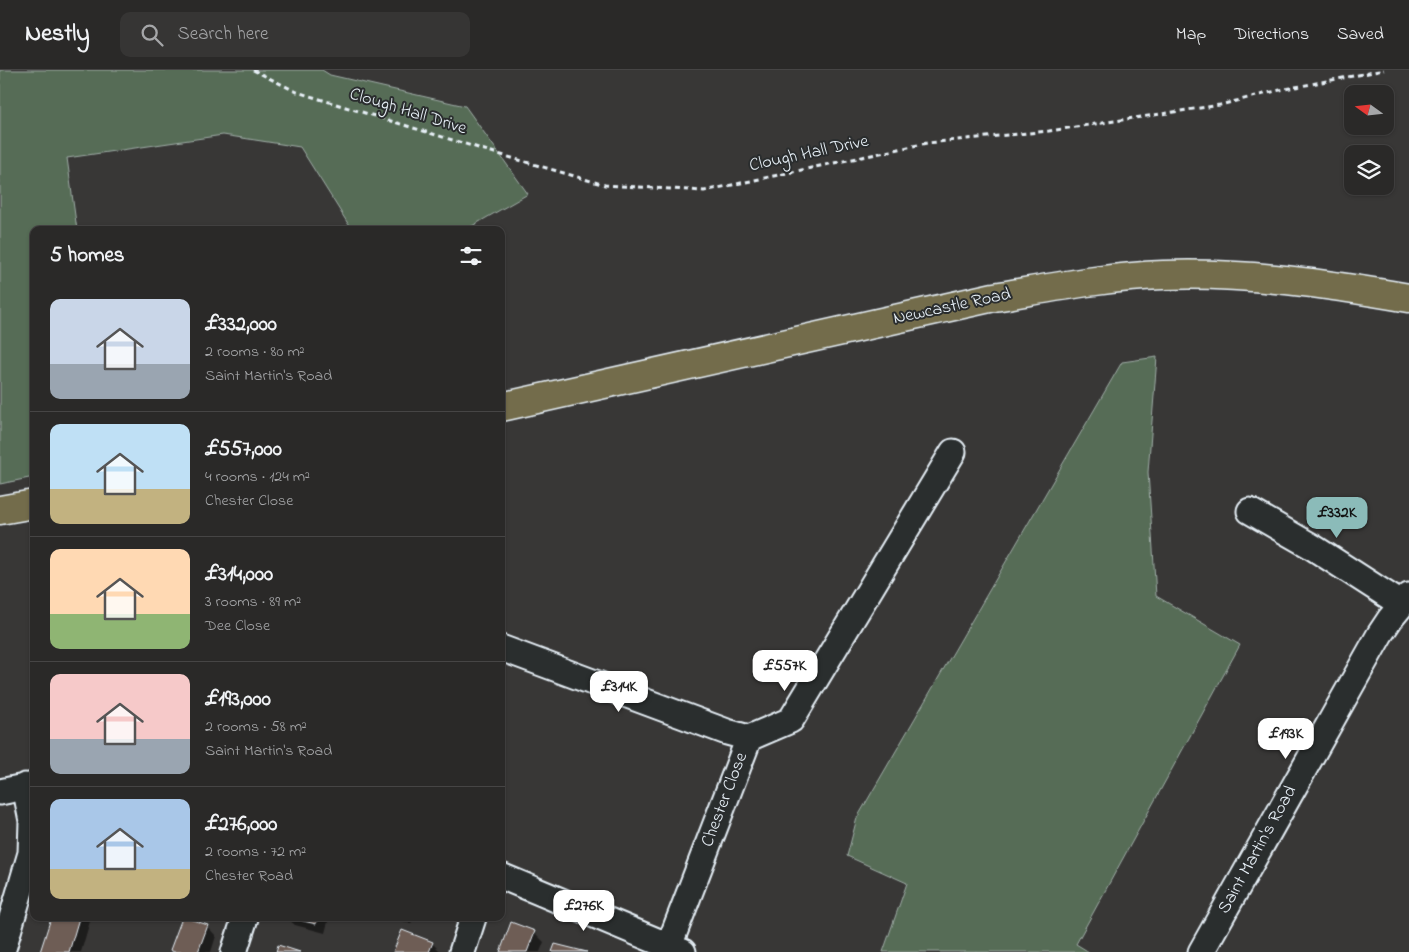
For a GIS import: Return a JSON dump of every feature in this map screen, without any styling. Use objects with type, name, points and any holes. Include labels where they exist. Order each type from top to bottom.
[{"type":"highway","name":"Newcastle Road","points":[[505,406],[994,297],[1075,283],[1163,275],[1259,277],[1340,286],[1409,298]]},
{"type":"highway","points":[[0,510],[30,505]]},
{"type":"street","name":"Chester Close","points":[[676,949],[749,738],[791,720],[953,452]]},
{"type":"street","points":[[1250,511],[1405,600]]},
{"type":"street","name":"Saint Martin's Road","points":[[1201,952],[1380,634],[1405,600]]},
{"type":"street","points":[[505,649],[749,738]]},
{"type":"street","points":[[0,792],[29,785]]},
{"type":"street","points":[[2,952],[30,855]]},
{"type":"street","points":[[505,878],[676,949]]},
{"type":"street","points":[[234,952],[244,921]]},
{"type":"street","points":[[462,952],[472,921]]},
{"type":"path","name":"Clough Hall Drive","points":[[253,70],[297,92],[479,149],[605,185],[704,191],[927,143],[1049,130],[1220,105],[1280,90],[1384,70]]},
{"type":"green space","points":[[0,70],[322,70],[330,75],[465,106],[528,194],[472,226],[349,226],[300,147],[223,135],[67,158],[76,226],[30,226],[30,478],[0,484]]},
{"type":"green space","points":[[1157,357],[1148,472],[1156,596],[1240,645],[1076,944],[1089,952],[883,952],[907,883],[847,856],[857,818],[1122,362]]},
{"type":"building","points":[[50,921],[78,921],[69,952],[40,952]]},
{"type":"building","points":[[181,921],[195,921],[208,925],[198,952],[174,952],[170,950]]},
{"type":"building","points":[[304,921],[316,921],[316,924]]},
{"type":"building","points":[[511,922],[535,931],[527,952],[500,952]]},
{"type":"building","points":[[402,930],[433,942],[429,952],[393,952]]},
{"type":"building","points":[[555,944],[587,952],[552,952]]},
{"type":"building","points":[[278,945],[300,952],[276,952]]}]
